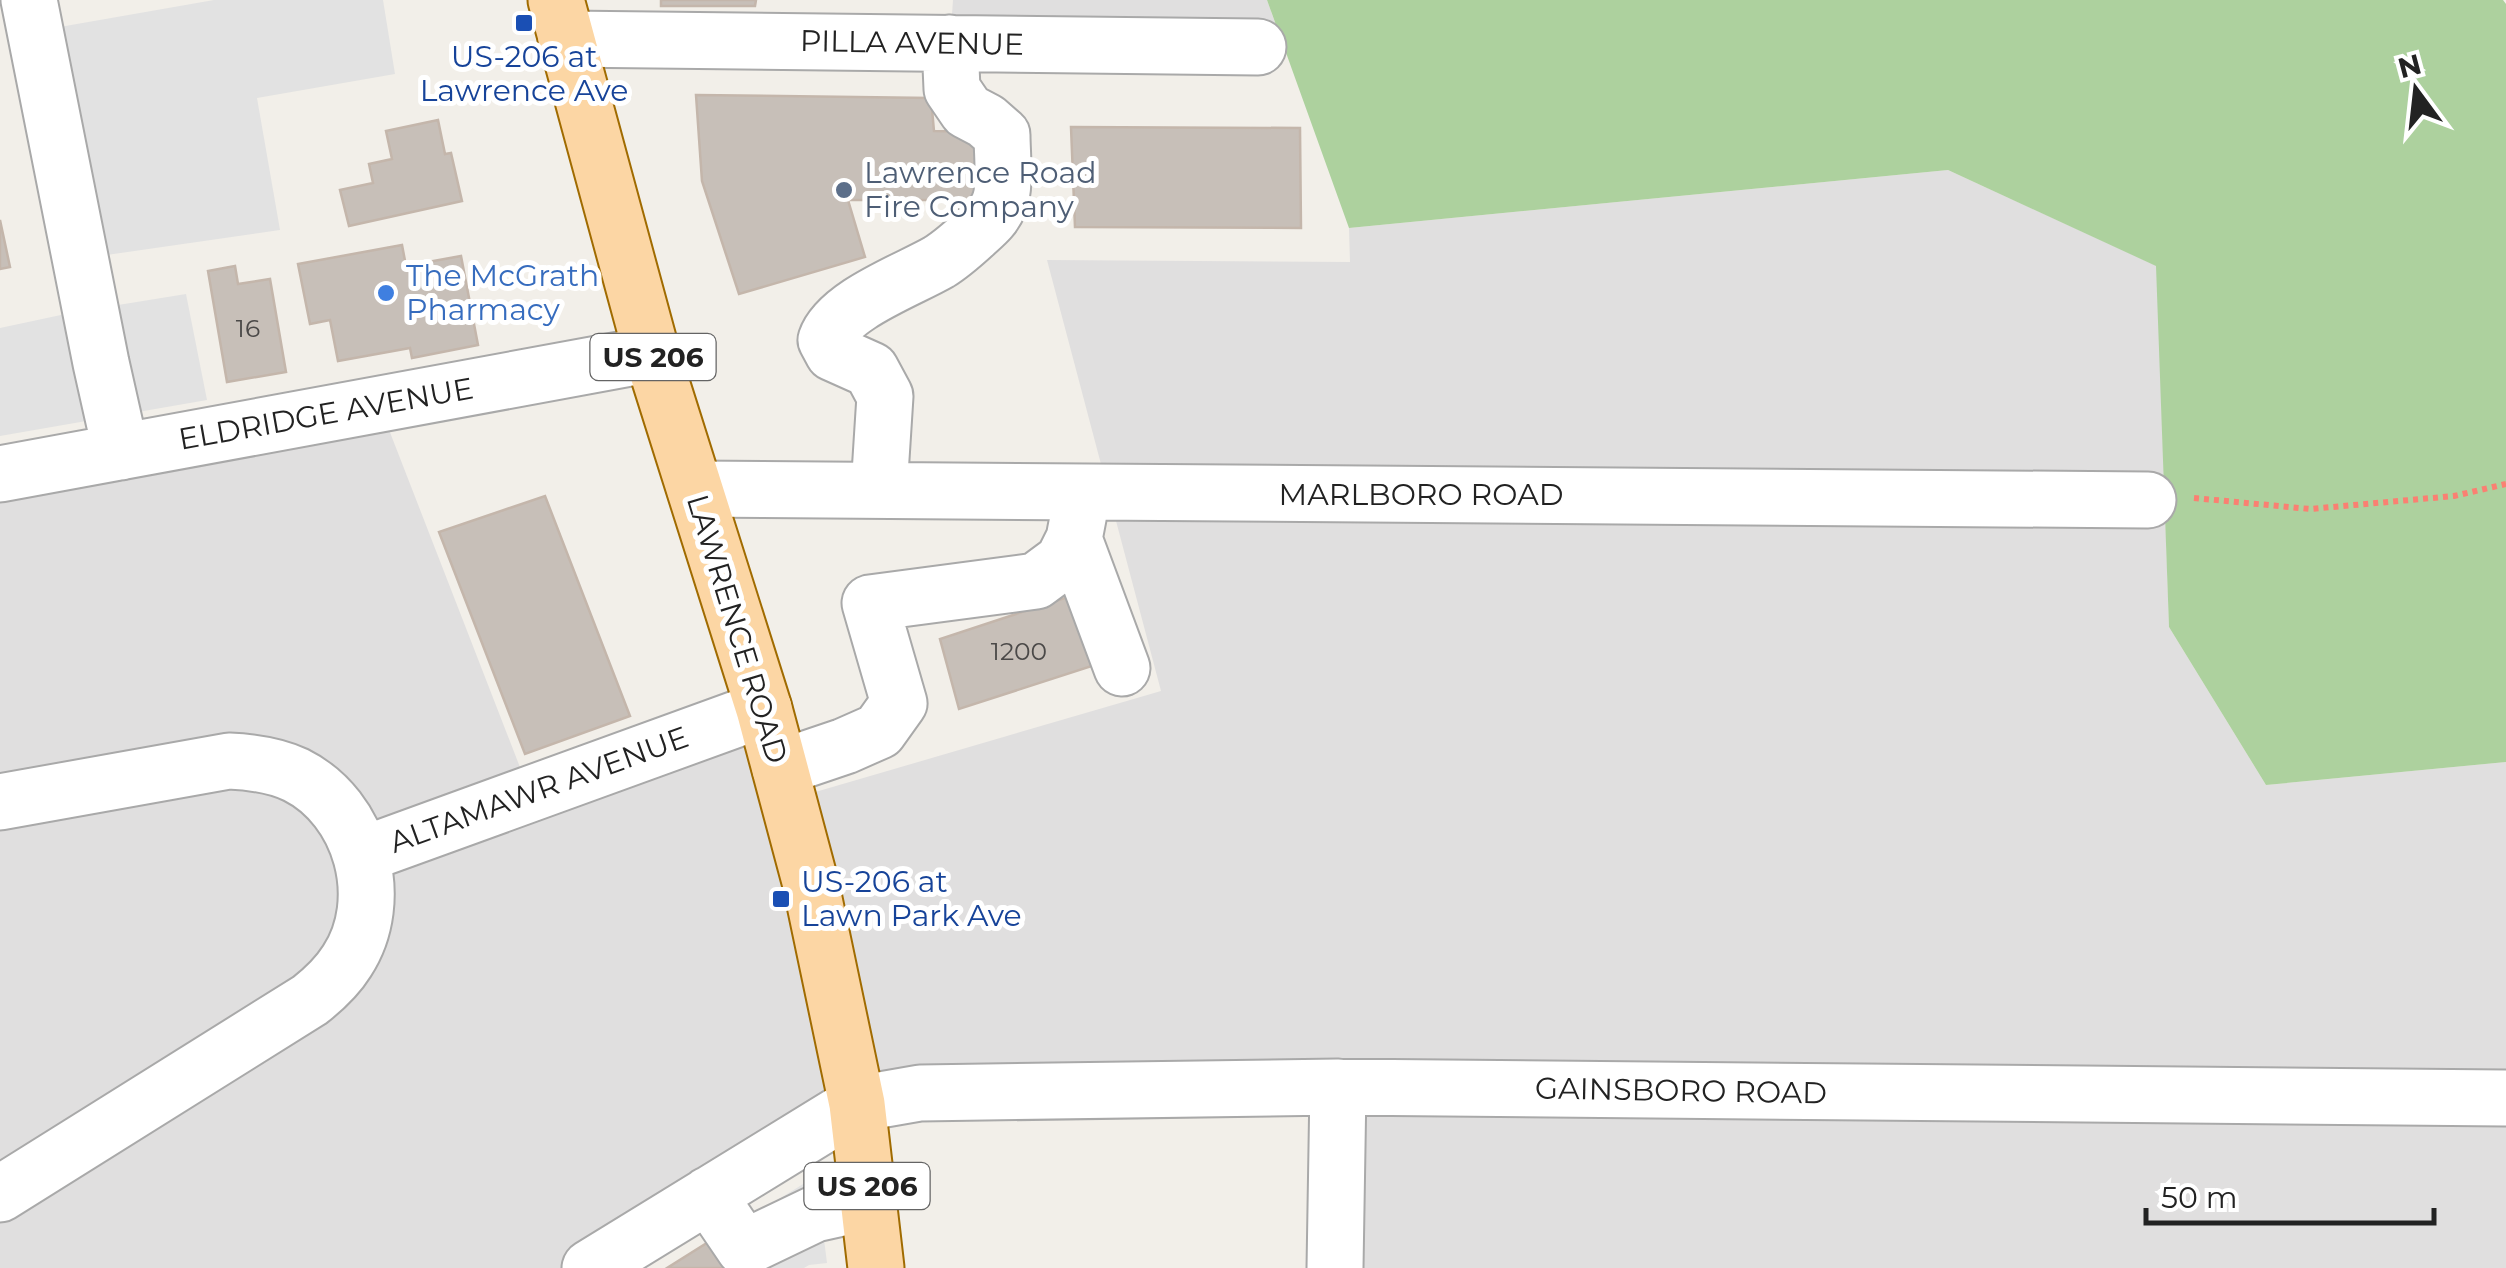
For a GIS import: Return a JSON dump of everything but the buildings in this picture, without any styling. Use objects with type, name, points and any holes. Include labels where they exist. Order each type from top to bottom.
[{"type":"main road","name":"LAWRENCE ROAD","points":[[561,20],[652,354],[764,709],[811,884],[857,1104],[876,1268]]},
{"type":"street","points":[[29,0],[100,364],[121,452]]},
{"type":"street","name":"PILLA AVENUE","points":[[561,20],[950,43],[1258,47]]},
{"type":"street","points":[[879,490],[885,396],[871,370],[834,354],[826,340],[840,319],[958,250],[991,219],[1001,201],[1002,135],[967,111],[952,88],[950,43]]},
{"type":"street","name":"ELDRIDGE AVENUE","points":[[0,474],[652,354]]},
{"type":"street","name":"MARLBORO ROAD","points":[[694,489],[879,490],[1078,516],[2148,500]]},
{"type":"street","points":[[1078,516],[1122,668]]},
{"type":"street","points":[[780,768],[879,731],[900,704],[870,603],[1036,581],[1062,561],[1078,516]]},
{"type":"street","name":"ALTAMAWR AVENUE","points":[[0,1194],[328,986],[348,959],[363,923],[367,889],[362,855],[764,709]]},
{"type":"street","points":[[0,802],[229,760],[263,763],[298,776],[328,799],[349,826],[362,855]]},
{"type":"street","points":[[1335,1268],[1338,1087]]},
{"type":"street","name":"GAINSBORO ROAD","points":[[857,1104],[920,1093],[1338,1087],[2506,1098]]},
{"type":"street","points":[[590,1268],[857,1104]]},
{"type":"street","points":[[708,1195],[744,1248],[814,1214],[869,1202]]},
{"type":"path","points":[[2148,500],[2192,498],[2310,509],[2454,496],[2506,484]]},
{"type":"shaded area","points":[[214,0],[383,0],[395,74],[257,98],[280,230],[72,260],[14,35]]},
{"type":"shaded area","points":[[953,0],[1267,0],[1284,48],[950,43]]},
{"type":"shaded area","points":[[1948,170],[2157,266],[2169,627],[2266,785],[2506,762],[2506,1268],[1335,1268],[1338,1088],[920,1093],[590,1268],[0,1268],[0,474],[379,404],[523,775],[764,709],[788,800],[1161,691],[1047,260],[1350,262],[1349,228]]},
{"type":"shaded area","points":[[186,294],[207,400],[0,436],[0,328]]},
{"type":"shaded area","points":[[816,1176],[827,1263],[804,1268],[738,1268],[719,1236]]},
{"type":"green space","points":[[1267,0],[2503,0],[2506,762],[2266,785],[2169,627],[2156,266],[1948,170],[1349,228]]},
{"type":"place","name":"US-206 at Lawrence Ave","points":[[524,23]]},
{"type":"place","name":"Lawrence Road Fire Company","points":[[844,190]]},
{"type":"place","name":"The McGrath Pharmacy","points":[[386,293]]},
{"type":"place","name":"US-206 at Lawn Park Ave","points":[[781,899]]}]
